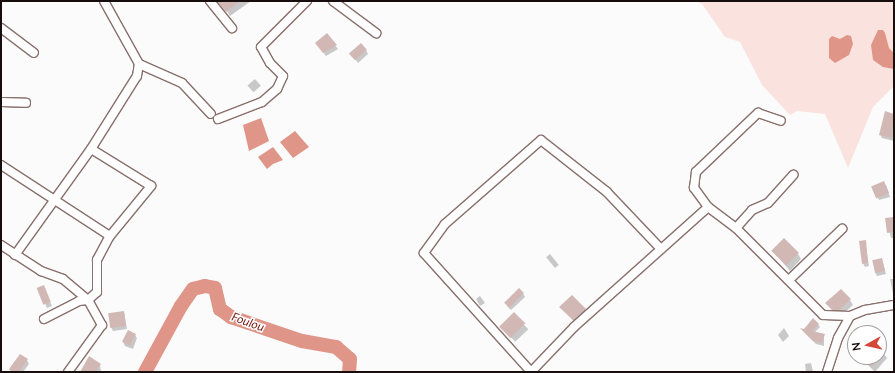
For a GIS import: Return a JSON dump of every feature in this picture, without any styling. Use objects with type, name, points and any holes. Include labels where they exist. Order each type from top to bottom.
[{"type":"street","points":[[104,1],[139,64],[182,83],[211,114]]},
{"type":"street","points":[[210,1],[232,28]]},
{"type":"street","points":[[218,119],[262,102],[278,89],[283,76],[270,63],[261,47],[307,1]]},
{"type":"street","points":[[333,1],[376,33]]},
{"type":"street","points":[[1,28],[34,53]]},
{"type":"street","points":[[15,255],[91,150],[137,76],[139,64]]},
{"type":"street","points":[[1,102],[26,103]]},
{"type":"street","points":[[781,121],[758,113],[696,172],[694,188],[708,207],[736,228],[823,316],[850,316],[865,310],[894,305]]},
{"type":"street","points":[[661,249],[608,192],[541,140],[445,224],[424,253],[531,372],[574,327],[708,207]]},
{"type":"street","points":[[44,319],[79,301],[88,300],[97,292],[96,260],[110,236],[151,186],[91,150]]},
{"type":"street","points":[[1,165],[110,236]]},
{"type":"street","points":[[736,228],[752,210],[768,203],[793,175]]},
{"type":"street","points":[[788,280],[842,229]]},
{"type":"street","points":[[1,245],[41,271],[63,279],[88,300],[102,325],[68,372]]},
{"type":"street","points":[[827,372],[838,338],[850,316]]},
{"type":"shaded area","points":[[695,1],[894,1],[894,86],[873,107],[848,168],[825,114],[797,111],[790,115],[762,85],[740,42],[725,37],[702,4]]},
{"type":"shaded area","points":[[878,30],[883,30],[889,48],[894,53],[894,69],[883,67],[873,60],[871,45]]},
{"type":"shaded area","points":[[847,35],[851,36],[853,44],[849,55],[835,63],[829,58],[829,39],[832,36],[840,39]]},
{"type":"shaded area","points":[[261,118],[269,141],[249,151],[243,125]]},
{"type":"shaded area","points":[[295,131],[309,147],[293,158],[280,142]]},
{"type":"shaded area","points":[[273,147],[283,160],[273,164],[267,169],[258,157]]},
{"type":"building","points":[[217,1],[240,1],[226,12]]},
{"type":"building","points":[[327,33],[337,45],[323,53],[315,43]]},
{"type":"building","points":[[361,43],[367,50],[355,60],[349,53]]},
{"type":"building","points":[[885,111],[894,114],[892,138],[879,135]]},
{"type":"building","points":[[884,181],[889,193],[876,198],[871,186]]},
{"type":"building","points":[[894,217],[894,232],[887,233],[885,218]]},
{"type":"building","points":[[784,238],[799,253],[786,266],[771,251]]},
{"type":"building","points":[[866,240],[868,263],[862,264],[859,241]]},
{"type":"building","points":[[882,258],[885,271],[875,273],[872,260]]},
{"type":"building","points":[[44,285],[51,302],[43,305],[37,288]]},
{"type":"building","points":[[519,288],[524,293],[509,308],[504,303]]},
{"type":"building","points":[[841,289],[851,299],[839,310],[832,310],[825,303]]},
{"type":"building","points":[[572,295],[586,309],[573,320],[559,307]]},
{"type":"building","points":[[124,311],[126,326],[110,328],[108,313]]},
{"type":"building","points":[[514,312],[525,323],[510,338],[499,327]]},
{"type":"building","points":[[813,318],[819,324],[812,331],[825,334],[822,343],[813,341],[800,328],[804,329]]},
{"type":"building","points":[[128,330],[136,334],[130,346],[122,342]]},
{"type":"building","points":[[20,354],[28,359],[19,372],[12,372],[9,369]]},
{"type":"building","points":[[89,356],[101,364],[95,372],[80,372]]},
{"type":"waterway","name":"Foulou","points":[[145,372],[181,306],[193,289],[205,286],[215,288],[220,309],[231,317],[302,341],[336,347],[350,359],[349,372]]}]
